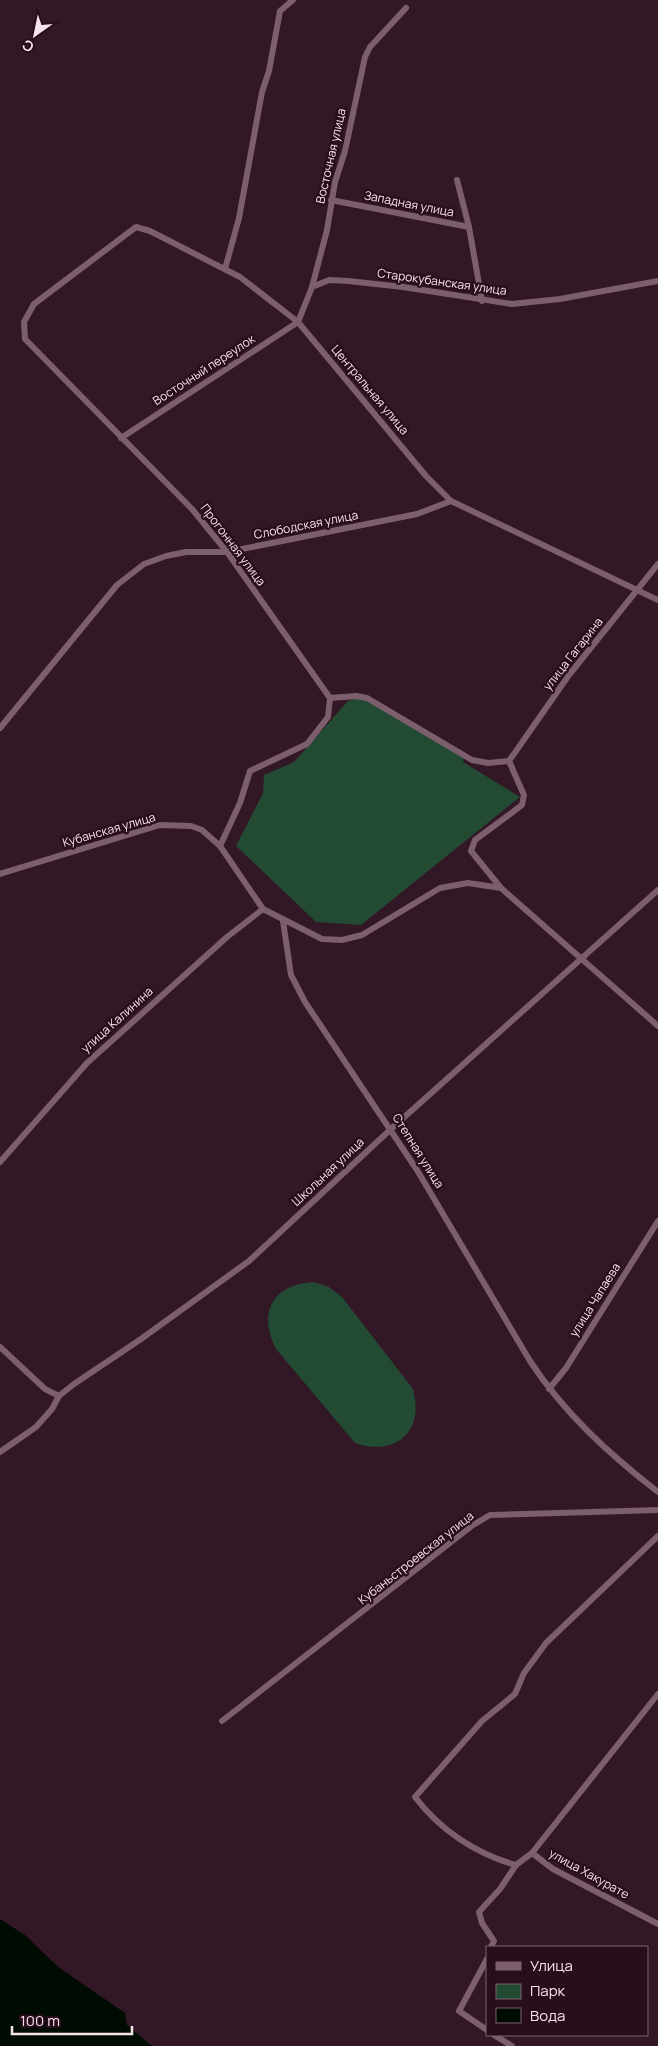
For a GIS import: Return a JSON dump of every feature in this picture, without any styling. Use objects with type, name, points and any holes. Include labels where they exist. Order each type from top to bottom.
[{"type":"street","points":[[225,270],[239,218],[262,92],[269,71],[280,11],[293,0]]},
{"type":"street","name":"Восточная улица","points":[[298,322],[312,287],[327,230],[331,200],[345,150],[365,57],[370,48],[406,8]]},
{"type":"street","points":[[457,180],[469,227]]},
{"type":"street","name":"Западная улица","points":[[331,200],[469,227],[482,301]]},
{"type":"street","name":"Центральная улица","points":[[72,274],[136,227],[150,231],[240,277],[298,322],[426,476],[451,501],[658,600]]},
{"type":"street","name":"Прогонная улица","points":[[72,274],[34,304],[24,322],[26,339],[192,509],[227,552],[330,698]]},
{"type":"street","name":"Старокубанская улица","points":[[312,287],[329,280],[348,281],[403,287],[482,301],[512,304],[560,299],[658,281]]},
{"type":"street","name":"Восточный переулок","points":[[121,438],[298,322]]},
{"type":"street","name":"Слободская улица","points":[[0,728],[117,585],[144,564],[166,556],[186,552],[227,552],[417,514],[451,501]]},
{"type":"street","name":"улица Гагарина","points":[[509,761],[569,675],[658,564]]},
{"type":"street","points":[[220,846],[240,803],[250,771],[307,744],[328,717],[330,698],[361,696],[472,760],[488,763],[509,761],[524,795],[522,805],[475,840],[472,845],[472,851],[501,888],[658,1026]]},
{"type":"street","name":"Кубанская улица","points":[[0,874],[160,825],[191,826],[202,830],[220,846],[263,909]]},
{"type":"street","points":[[263,909],[283,921],[322,939],[342,940],[362,935],[440,888],[468,883],[501,888]]},
{"type":"street","name":"Школьная улица","points":[[0,1452],[36,1427],[52,1409],[59,1396],[249,1260],[391,1129],[658,890]]},
{"type":"street","name":"улица Калинина","points":[[0,1162],[87,1063],[227,937],[263,909]]},
{"type":"street","name":"Степная улица","points":[[283,921],[291,975],[305,1002],[391,1129],[549,1389],[588,1432],[623,1465],[658,1492]]},
{"type":"street","name":"улица Чапаева","points":[[549,1389],[566,1368],[658,1221]]},
{"type":"street","points":[[0,1347],[45,1389],[59,1396]]},
{"type":"street","name":"Кубаньстроевская улица","points":[[222,1721],[473,1525],[490,1515],[658,1510]]},
{"type":"street","points":[[492,1946],[494,1941],[482,1923],[479,1912],[500,1889],[516,1865],[503,1862],[454,1836],[432,1819],[415,1797],[482,1721],[515,1694],[524,1672],[546,1643],[658,1536]]},
{"type":"street","points":[[532,1854],[655,1703],[658,1694]]},
{"type":"street","name":"улица Хакурате","points":[[516,1865],[532,1854],[553,1869],[658,1924]]},
{"type":"street","points":[[486,1962],[459,2011],[486,2030]]},
{"type":"street","points":[[496,2036],[512,2046]]},
{"type":"green space","points":[[360,696],[464,758],[463,762],[520,797],[361,925],[316,922],[236,846],[263,793],[264,775],[294,762],[348,701]]},
{"type":"green space","points":[[314,1282],[329,1287],[342,1297],[413,1389],[416,1404],[415,1418],[404,1437],[394,1443],[383,1447],[355,1443],[276,1349],[270,1336],[268,1323],[272,1302],[288,1288]]},
{"type":"water","points":[[0,1919],[25,1935],[58,1967],[125,2013],[127,2025],[152,2046],[0,2046]]}]
